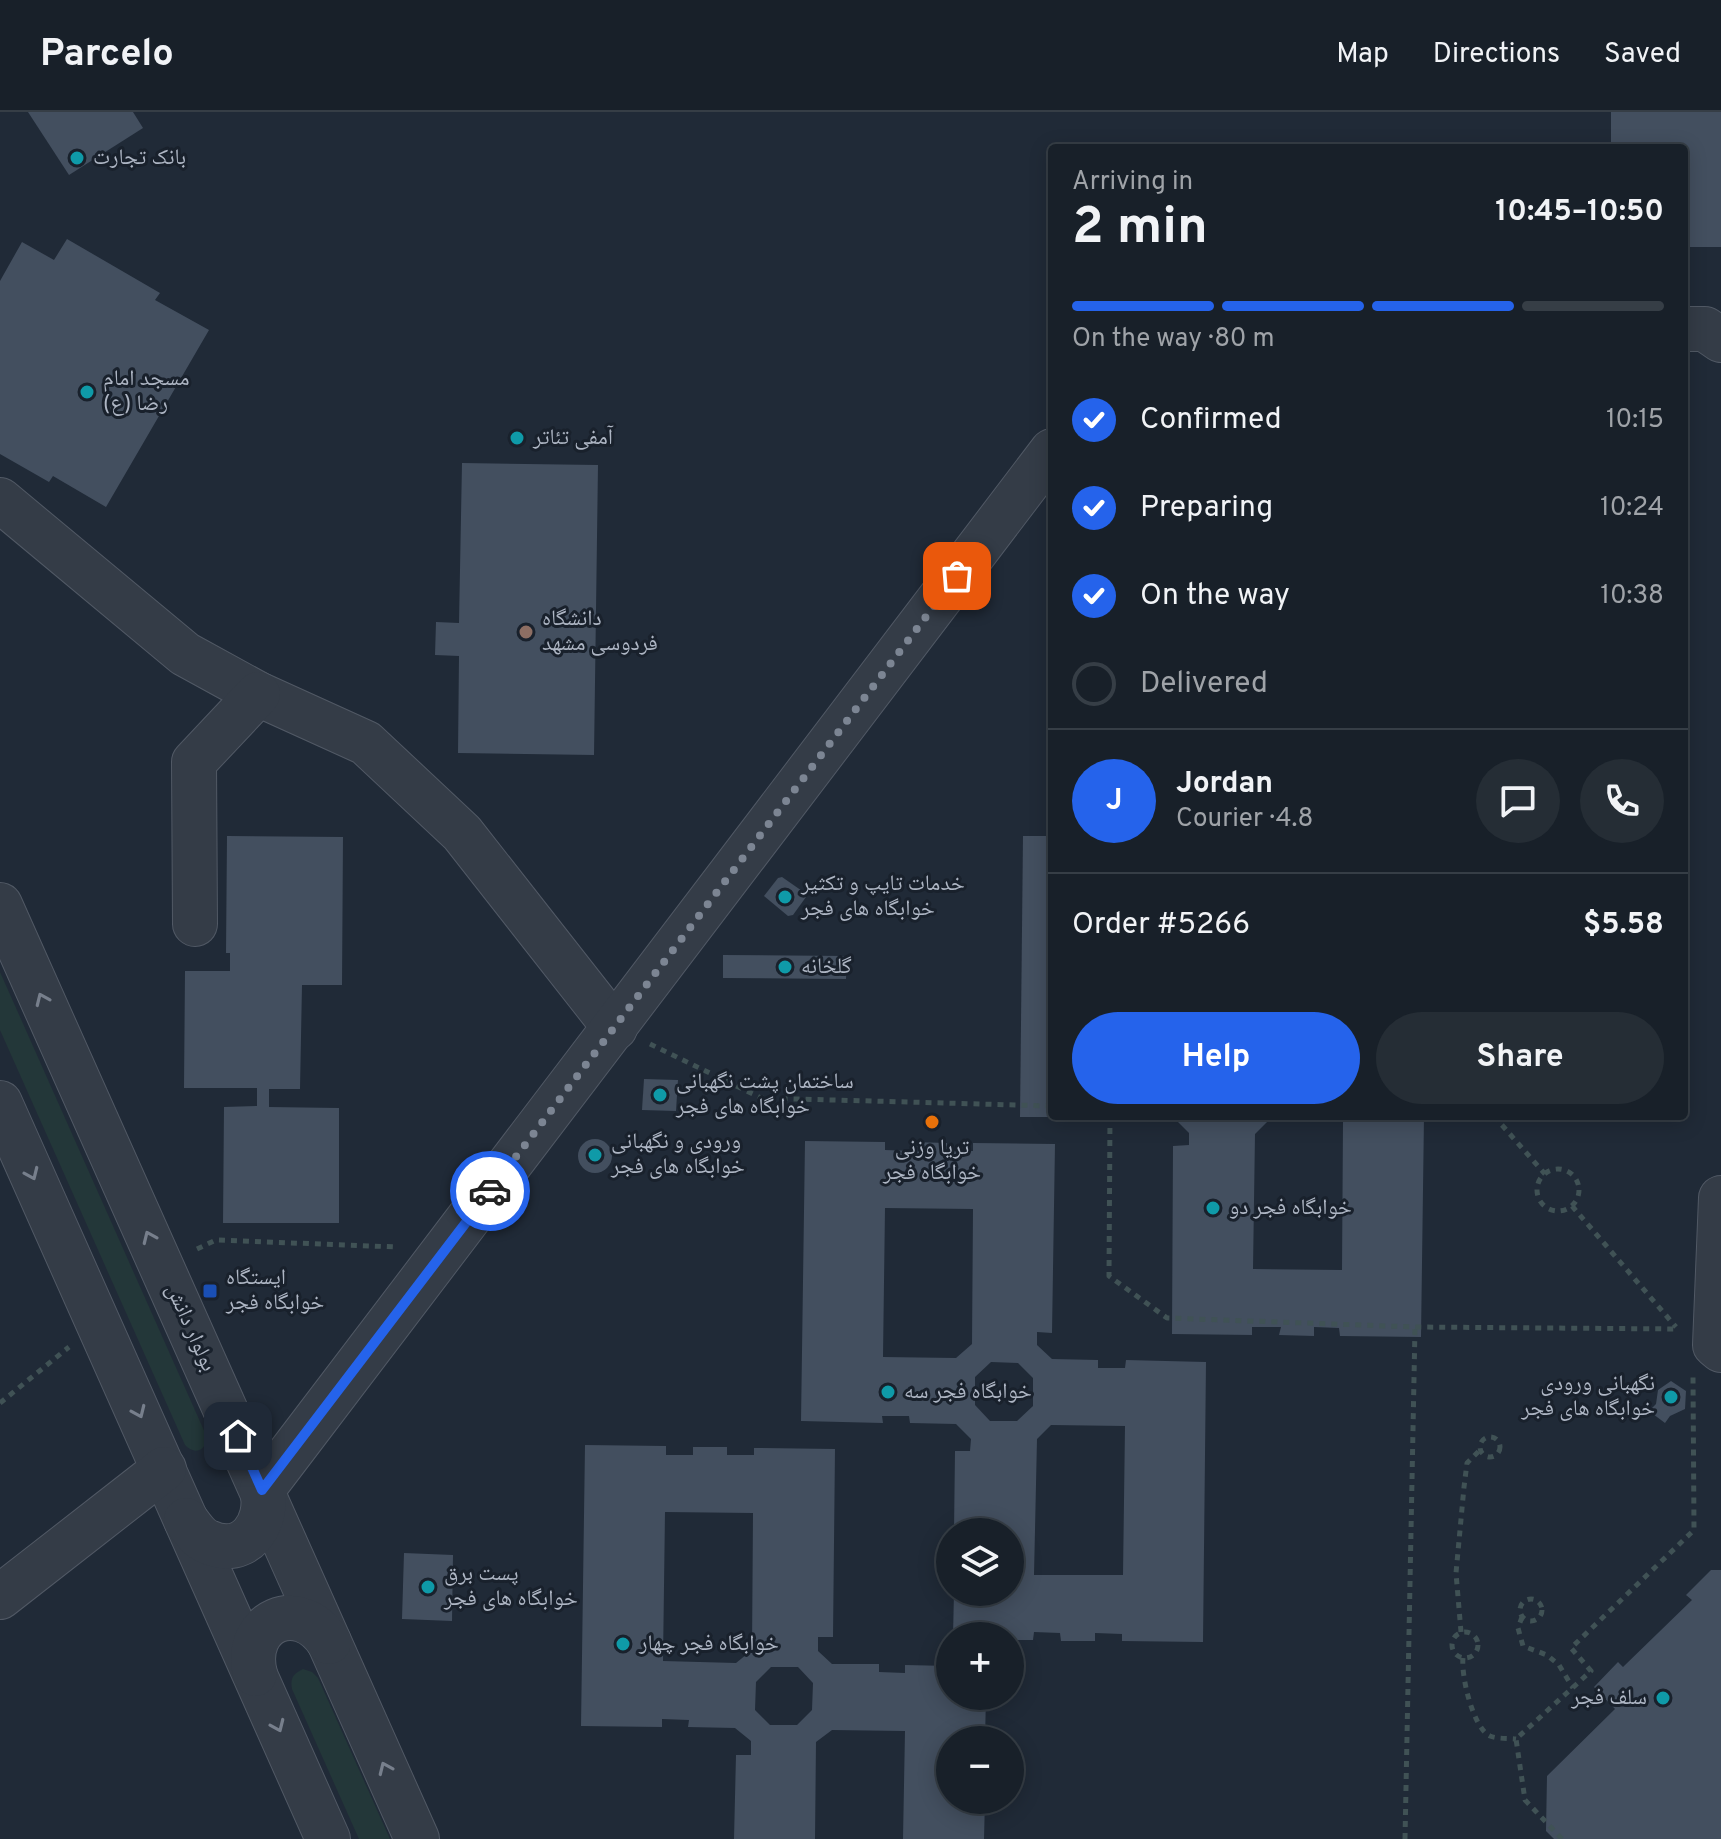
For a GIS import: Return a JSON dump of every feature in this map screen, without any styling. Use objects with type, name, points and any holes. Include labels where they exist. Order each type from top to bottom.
[{"type":"lane","points":[[1688,329],[1705,329],[1721,340]]},
{"type":"lane","points":[[186,1520],[207,1542],[220,1546],[235,1545],[258,1529],[264,1517],[262,1490],[1048,456]]},
{"type":"lane","points":[[0,500],[185,654],[258,694],[366,743],[462,833],[615,1028]]},
{"type":"lane","points":[[195,924],[194,762],[258,694]]},
{"type":"lane","name":"بولوار دانش","points":[[0,905],[417,1839]]},
{"type":"lane","points":[[0,1103],[255,1674],[317,1834]]},
{"type":"lane","points":[[1707,1357],[1715,1345],[1721,1198]]},
{"type":"lane","points":[[0,1597],[164,1469]]},
{"type":"lane","points":[[255,1674],[253,1647],[259,1634],[269,1624],[296,1617],[310,1621],[329,1642]]},
{"type":"path","points":[[615,1028],[761,1098],[1048,1106]]},
{"type":"path","points":[[1110,1120],[1109,1276],[1167,1318],[1415,1327],[1678,1329],[1572,1206]]},
{"type":"path","points":[[1498,1120],[1545,1174]]},
{"type":"path","points":[[1562,1170],[1571,1174],[1579,1189],[1578,1198],[1572,1206],[1555,1211],[1540,1200],[1538,1191],[1545,1174],[1562,1170]]},
{"type":"path","points":[[162,1265],[216,1240],[376,1246]]},
{"type":"path","points":[[1405,1839],[1415,1327]]},
{"type":"path","points":[[0,1403],[70,1347]]},
{"type":"path","points":[[1463,1658],[1461,1668],[1478,1726],[1492,1737],[1516,1739],[1591,1671],[1571,1648],[1694,1530],[1707,1357]]},
{"type":"path","points":[[1461,1632],[1456,1573],[1467,1463],[1480,1450],[1481,1441],[1486,1437],[1493,1437],[1500,1447],[1493,1457],[1486,1457],[1480,1450]]},
{"type":"path","points":[[1522,1617],[1536,1620],[1541,1615],[1539,1602],[1533,1598],[1521,1605],[1522,1617],[1518,1628],[1523,1646],[1547,1655],[1559,1665],[1573,1688]]},
{"type":"path","points":[[1472,1633],[1478,1639],[1479,1648],[1474,1656],[1463,1658],[1453,1651],[1452,1642],[1456,1634],[1472,1633]]},
{"type":"path","points":[[1516,1739],[1525,1800],[1562,1839]]},
{"type":"green space","points":[[0,972],[206,1435],[205,1444],[200,1450],[185,1445],[0,1030]]},
{"type":"green space","points":[[303,1669],[318,1678],[390,1839],[359,1839],[292,1689],[293,1677]]},
{"type":"building","name":"بانک تجارت","points":[[28,112],[133,112],[143,128],[69,175]]},
{"type":"building","points":[[1611,112],[1721,112],[1721,247],[1688,247],[1688,144],[1611,144]]},
{"type":"building","name":"مسجد امام رضا (ع)","points":[[67,239],[160,293],[155,300],[209,330],[106,507],[53,476],[49,482],[0,454],[0,281],[22,242],[54,260]]},
{"type":"building","points":[[462,463],[598,465],[594,755],[458,753],[459,656],[435,655],[436,622],[459,623]]},
{"type":"building","points":[[227,836],[343,837],[342,985],[302,985],[300,1089],[269,1089],[269,1107],[339,1108],[339,1223],[223,1223],[224,1107],[257,1106],[257,1088],[184,1088],[185,971],[230,971],[230,953],[226,953]]},
{"type":"building","points":[[1023,836],[1048,836],[1048,1117],[1020,1117]]},
{"type":"building","name":"خدمات تایپ و تکثیر خوابگاه های فجر","points":[[782,877],[805,893],[806,897],[793,915],[788,916],[764,896]]},
{"type":"building","name":"گلخانه","points":[[723,955],[847,956],[846,979],[723,978]]},
{"type":"building","name":"ساختمان پشت نگهبانی خوابگاه های فجر","points":[[644,1079],[678,1080],[676,1111],[642,1110]]},
{"type":"building","name":"خوابگاه فجر دو","points":[[1176,1120],[1269,1120],[1424,1120],[1421,1337],[1340,1336],[1339,1328],[1314,1327],[1314,1336],[1279,1335],[1281,1327],[1252,1327],[1252,1335],[1172,1334],[1173,1146],[1189,1145],[1189,1133]],"holes":[[[1269,1120],[1343,1121],[1342,1270],[1253,1269],[1255,1134]]]},
{"type":"building","name":"ورودی و نگهبانی خوابگاه های فجر","points":[[595,1139],[607,1144],[612,1156],[607,1168],[595,1173],[583,1168],[578,1156],[583,1144]]},
{"type":"building","name":"خوابگاه فجر سه","points":[[805,1141],[885,1142],[885,1150],[912,1151],[912,1142],[947,1143],[947,1151],[973,1151],[973,1143],[1055,1144],[1052,1333],[1037,1332],[1037,1345],[1052,1359],[1098,1360],[1098,1368],[1125,1368],[1126,1360],[1206,1362],[1203,1642],[1122,1641],[1122,1634],[1095,1633],[1095,1641],[1061,1641],[1060,1633],[1034,1632],[1033,1640],[1024,1640],[1024,1622],[953,1622],[954,1606],[1024,1606],[1024,1518],[954,1518],[955,1451],[970,1451],[971,1439],[956,1424],[910,1423],[909,1416],[882,1416],[883,1423],[801,1421]],"holes":[[[885,1208],[973,1209],[972,1344],[956,1358],[883,1357]],[[991,1362],[1018,1363],[1033,1378],[1033,1406],[1017,1421],[990,1421],[975,1405],[975,1377]],[[1051,1425],[1125,1426],[1123,1575],[1034,1575],[1037,1439]]]},
{"type":"building","name":"نگهبانی ورودی خوابگاه های فجر","points":[[1671,1381],[1686,1391],[1685,1409],[1670,1416],[1665,1423],[1649,1411],[1656,1404],[1658,1390]]},
{"type":"building","name":"خوابگاه فجر چهار","points":[[585,1445],[666,1446],[666,1455],[693,1455],[693,1447],[727,1447],[727,1455],[754,1455],[754,1448],[835,1449],[833,1637],[818,1637],[818,1651],[832,1664],[879,1664],[879,1672],[905,1673],[905,1665],[936,1666],[936,1710],[986,1710],[985,1726],[936,1726],[936,1814],[985,1814],[984,1839],[903,1839],[905,1731],[832,1730],[816,1742],[815,1839],[734,1839],[736,1755],[751,1755],[751,1741],[735,1728],[688,1727],[689,1720],[662,1719],[662,1727],[581,1726]],"holes":[[[665,1512],[753,1513],[752,1650],[736,1663],[663,1661]],[[771,1667],[798,1667],[813,1683],[812,1710],[797,1725],[770,1725],[755,1710],[756,1682]]]},
{"type":"building","name":"پست برق خوابگاه های فجر","points":[[404,1553],[453,1555],[452,1621],[402,1619]]},
{"type":"building","name":"سلف فجر","points":[[1711,1570],[1721,1570],[1721,1839],[1554,1839],[1546,1831],[1547,1776],[1615,1709],[1594,1687],[1618,1662],[1623,1667],[1692,1600],[1686,1595]]},
{"type":"way so far","points":[[490,1191],[957,576]]},
{"type":"place","name":"بانک تجارت","points":[[77,158]]},
{"type":"place","name":"مسجد امام رضا (ع)","points":[[87,392]]},
{"type":"place","name":"آمفی تئاتر","points":[[517,438]]},
{"type":"place","name":"دانشگاه فردوسی مشهد","points":[[526,632]]},
{"type":"place","name":"خدمات تایپ و تکثیر خوابگاه های فجر","points":[[785,897]]},
{"type":"place","name":"گلخانه","points":[[785,967]]},
{"type":"place","name":"ساختمان پشت نگهبانی خوابگاه های فجر","points":[[660,1095]]},
{"type":"place","name":"تریا وزنی خوابگاه فجر","points":[[932,1122]]},
{"type":"place","name":"ورودی و نگهبانی خوابگاه های فجر","points":[[595,1155]]},
{"type":"place","name":"خوابگاه فجر دو","points":[[1213,1208]]},
{"type":"place","name":"ایستگاه خوابگاه فجر","points":[[210,1291]]},
{"type":"place","name":"خوابگاه فجر سه","points":[[888,1392]]},
{"type":"place","name":"نگهبانی ورودی خوابگاه های فجر","points":[[1671,1397]]},
{"type":"place","name":"پست برق خوابگاه های فجر","points":[[428,1587]]},
{"type":"place","name":"خوابگاه فجر چهار","points":[[623,1644]]},
{"type":"place","name":"سلف فجر","points":[[1663,1698]]},
{"type":"route","points":[[238,1436],[262,1490],[490,1191]]}]
